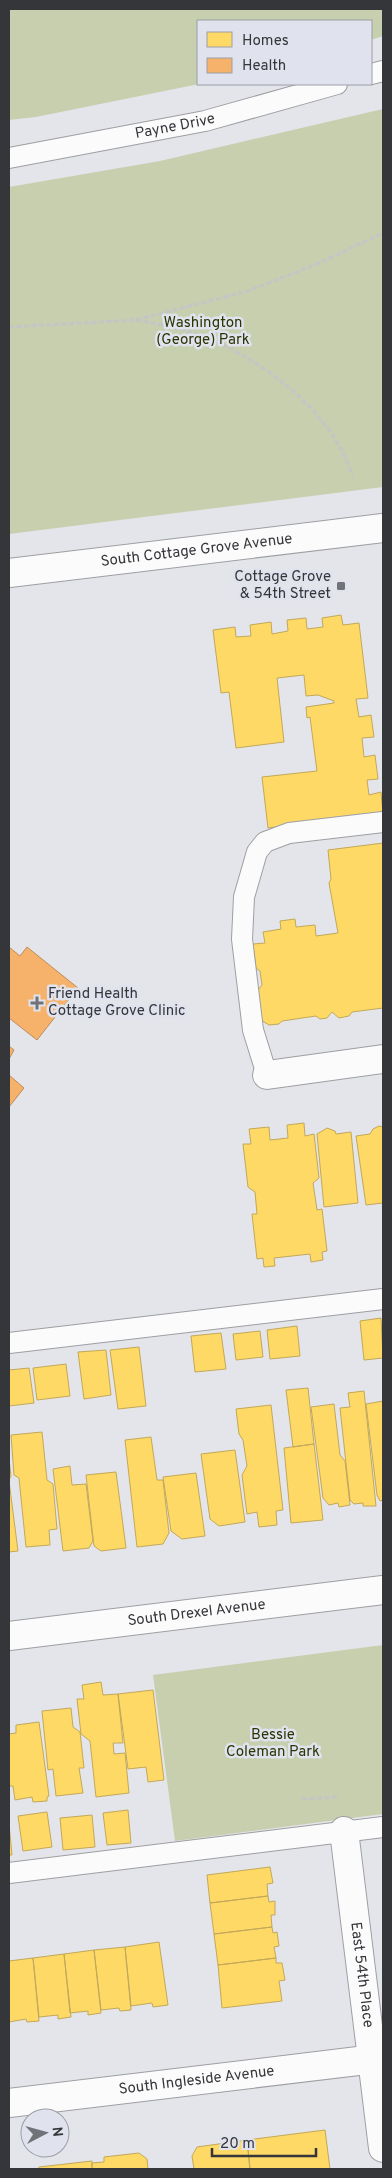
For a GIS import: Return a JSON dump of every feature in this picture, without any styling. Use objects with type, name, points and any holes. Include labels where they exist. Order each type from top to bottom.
[{"type":"street","name":"South Cottage Grove Avenue","points":[[9,573],[383,528]]},
{"type":"street","points":[[267,1074],[383,1059]]},
{"type":"street","name":"South Drexel Avenue","points":[[9,1636],[383,1590]]},
{"type":"street","name":"East 54th Place","points":[[344,1832],[378,2059],[383,2148]]},
{"type":"street","name":"South Ingleside Avenue","points":[[9,2103],[378,2059]]},
{"type":"lane","name":"Payne Drive","points":[[9,158],[205,121],[333,85]]},
{"type":"lane","points":[[267,1074],[252,1030],[242,939],[244,897],[257,852],[265,842],[289,833],[383,822]]},
{"type":"lane","points":[[9,1343],[383,1298]]},
{"type":"lane","points":[[9,1873],[383,1826]]},
{"type":"path","points":[[9,326],[135,320],[248,291],[316,264],[383,233]]},
{"type":"path","points":[[135,320],[185,330],[224,346],[262,368],[296,395],[317,416],[336,441],[353,476]]},
{"type":"path","points":[[302,1799],[337,1797]]},
{"type":"green space","points":[[9,9],[383,9],[383,36],[372,40],[372,20],[197,20],[197,84],[36,117],[9,120]]},
{"type":"green space","name":"Washington (George) Park","points":[[383,109],[383,487],[9,534],[9,187],[160,161]]},
{"type":"green space","name":"Bessie Coleman Park","points":[[383,1645],[383,1814],[175,1841],[153,1675]]},
{"type":"building: Homes","points":[[341,615],[343,625],[359,623],[368,698],[356,699],[359,717],[371,715],[374,737],[362,738],[364,757],[375,755],[378,779],[367,780],[369,795],[381,792],[383,814],[268,828],[262,777],[317,771],[310,717],[307,718],[306,707],[334,703],[334,701],[318,695],[306,696],[304,675],[277,678],[284,742],[236,748],[229,692],[221,693],[213,630],[235,627],[236,637],[251,636],[250,625],[271,622],[272,634],[288,631],[287,620],[306,618],[307,629],[323,627],[322,618]]},
{"type":"building: Homes","points":[[383,843],[383,1008],[352,1012],[349,1016],[339,1018],[332,1012],[327,1018],[320,1019],[316,1016],[269,1025],[261,1020],[258,990],[262,985],[260,971],[256,968],[253,944],[265,943],[263,932],[281,929],[280,921],[295,919],[296,927],[315,925],[316,936],[338,933],[329,883],[331,879],[328,850]]},
{"type":"building: Homes","points":[[304,1123],[305,1136],[314,1134],[319,1178],[313,1183],[317,1210],[322,1209],[327,1251],[322,1252],[323,1260],[311,1262],[310,1254],[274,1258],[275,1266],[264,1267],[263,1258],[257,1259],[252,1214],[257,1214],[255,1192],[248,1187],[243,1144],[251,1144],[249,1129],[269,1127],[270,1140],[288,1138],[287,1125]]},
{"type":"building: Homes","points":[[379,1126],[383,1127],[383,1203],[366,1205],[356,1136],[370,1134],[373,1129]]},
{"type":"building: Homes","points":[[327,1128],[335,1131],[336,1134],[351,1132],[358,1203],[324,1207],[317,1134]]},
{"type":"building: Homes","points":[[381,1318],[383,1358],[364,1360],[360,1321]]},
{"type":"building: Homes","points":[[297,1326],[300,1356],[270,1359],[267,1330]]},
{"type":"building: Homes","points":[[260,1331],[263,1357],[236,1360],[233,1334]]},
{"type":"building: Homes","points":[[221,1333],[226,1369],[195,1372],[191,1336]]},
{"type":"building: Homes","points":[[139,1347],[146,1406],[118,1409],[110,1350]]},
{"type":"building: Homes","points":[[106,1350],[111,1395],[84,1399],[78,1352]]},
{"type":"building: Homes","points":[[66,1364],[70,1396],[37,1400],[33,1368]]},
{"type":"building: Homes","points":[[29,1368],[34,1403],[9,1406],[9,1370]]},
{"type":"building: Homes","points":[[308,1388],[314,1444],[293,1447],[286,1390]]},
{"type":"building: Homes","points":[[364,1391],[376,1506],[363,1506],[363,1503],[354,1504],[350,1500],[340,1408],[350,1407],[348,1393]]},
{"type":"building: Homes","points":[[383,1401],[383,1500],[380,1501],[377,1495],[366,1404]]},
{"type":"building: Homes","points":[[334,1404],[340,1455],[345,1461],[350,1505],[339,1507],[338,1503],[329,1505],[323,1498],[311,1407]]},
{"type":"building: Homes","points":[[271,1405],[283,1510],[276,1511],[277,1525],[259,1527],[257,1512],[247,1514],[242,1475],[247,1466],[243,1440],[239,1434],[236,1409]]},
{"type":"building: Homes","points":[[42,1432],[47,1480],[53,1484],[57,1529],[49,1530],[50,1545],[26,1547],[19,1478],[14,1475],[11,1435]]},
{"type":"building: Homes","points":[[151,1437],[157,1480],[163,1480],[169,1533],[163,1544],[137,1547],[125,1440]]},
{"type":"building: Homes","points":[[314,1444],[323,1520],[291,1523],[284,1448]]},
{"type":"building: Homes","points":[[235,1450],[245,1522],[219,1526],[210,1519],[201,1454]]},
{"type":"building: Homes","points":[[9,1459],[11,1476],[9,1480]]},
{"type":"building: Homes","points":[[70,1466],[72,1485],[86,1484],[93,1541],[89,1548],[63,1551],[53,1469]]},
{"type":"building: Homes","points":[[116,1472],[126,1548],[101,1551],[94,1546],[86,1475]]},
{"type":"building: Homes","points":[[196,1473],[205,1536],[182,1539],[171,1531],[163,1477]]},
{"type":"building: Homes","points":[[9,1481],[18,1551],[9,1552]]},
{"type":"building: Homes","points":[[101,1682],[103,1695],[118,1694],[123,1743],[113,1743],[114,1754],[125,1753],[129,1793],[96,1797],[90,1741],[81,1734],[77,1699],[84,1699],[82,1685]]},
{"type":"building: Homes","points":[[153,1690],[164,1780],[148,1782],[146,1767],[128,1769],[118,1694]]},
{"type":"building: Homes","points":[[71,1708],[73,1727],[80,1732],[84,1768],[79,1768],[83,1793],[56,1796],[53,1769],[48,1770],[42,1711]]},
{"type":"building: Homes","points":[[39,1722],[49,1796],[47,1801],[33,1802],[32,1797],[15,1800],[13,1786],[9,1786],[9,1734],[16,1733],[16,1725]]},
{"type":"building: Homes","points":[[128,1810],[131,1843],[107,1845],[103,1813]]},
{"type":"building: Homes","points":[[47,1812],[52,1847],[23,1851],[18,1816]]},
{"type":"building: Homes","points":[[92,1815],[95,1847],[63,1850],[60,1818]]},
{"type":"building: Homes","points":[[9,1824],[12,1855],[9,1855]]},
{"type":"building: Homes","points":[[270,1867],[273,1883],[267,1884],[268,1896],[210,1903],[207,1875]]},
{"type":"building: Homes","points":[[268,1896],[269,1902],[275,1901],[275,1915],[271,1915],[272,1927],[214,1934],[210,1903]]},
{"type":"building: Homes","points":[[272,1927],[273,1933],[277,1932],[279,1946],[274,1947],[276,1958],[218,1965],[214,1934]]},
{"type":"building: Homes","points":[[159,1942],[168,2005],[153,2007],[152,2003],[131,2006],[125,1947]]},
{"type":"building: Homes","points":[[125,1947],[131,2010],[120,2011],[119,2008],[101,2010],[94,1950]]},
{"type":"building: Homes","points":[[94,1950],[101,2013],[88,2015],[88,2011],[70,2013],[64,1954]]},
{"type":"building: Homes","points":[[64,1954],[71,2017],[58,2019],[58,2015],[39,2017],[33,1958]]},
{"type":"building: Homes","points":[[33,1958],[39,2021],[27,2022],[26,2019],[9,2022],[9,1961]]},
{"type":"building: Homes","points":[[276,1958],[276,1963],[282,1963],[285,1980],[279,1981],[282,2001],[222,2008],[218,1965]]},
{"type":"building: Homes","points":[[325,2130],[330,2169],[250,2169],[247,2140]]},
{"type":"building: Homes","points":[[247,2140],[250,2169],[194,2169],[192,2156],[197,2147]]},
{"type":"building: Homes","points":[[139,2153],[147,2159],[148,2169],[92,2169],[92,2163],[104,2162],[104,2157]]},
{"type":"building: Homes","points":[[92,2161],[92,2169],[38,2169],[39,2167]]},
{"type":"building: Health","name":"Friend Health Cottage Grove Clinic","points":[[9,947],[20,956],[27,947],[78,988],[37,1040],[9,1018]]},
{"type":"building: Health","points":[[9,1046],[14,1050],[9,1059]]},
{"type":"building: Health","points":[[9,1075],[24,1088],[9,1107]]},
{"type":"place","name":"Cottage Grove & 54th Street","points":[[341,586]]},
{"type":"place","name":"Friend Health Cottage Grove Clinic","points":[[37,1003]]}]
